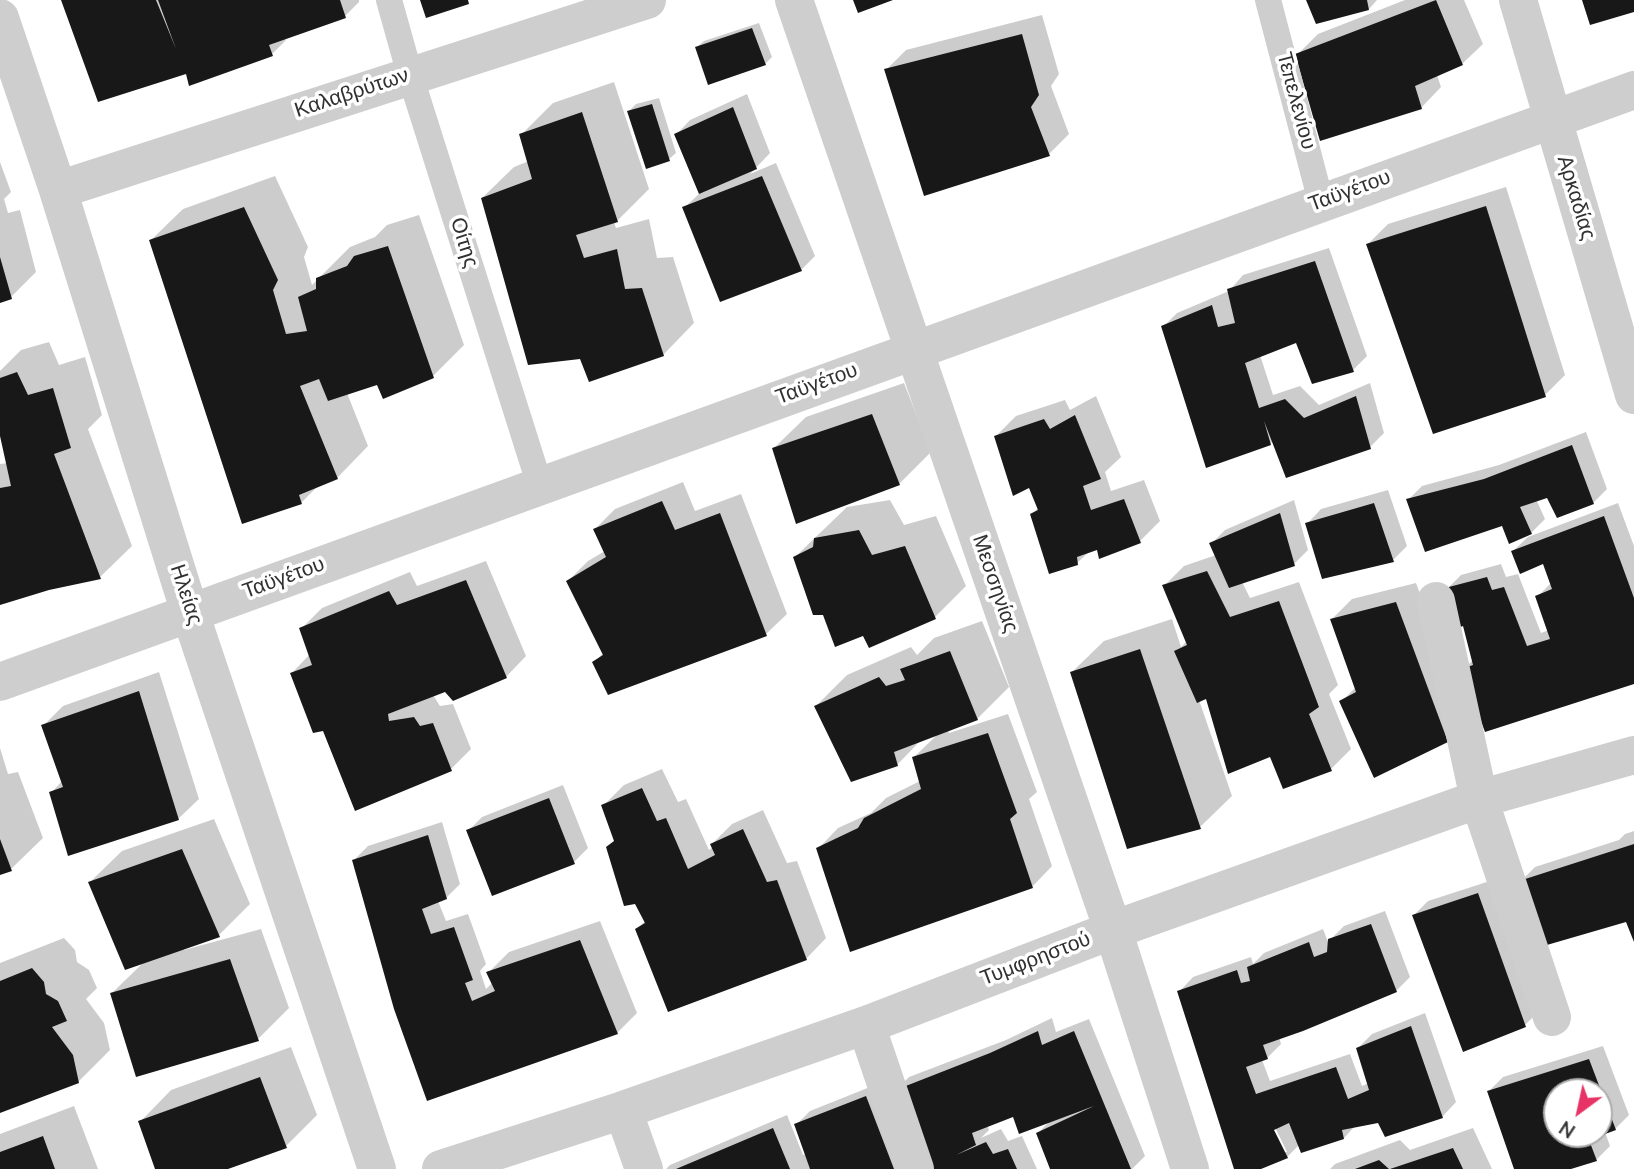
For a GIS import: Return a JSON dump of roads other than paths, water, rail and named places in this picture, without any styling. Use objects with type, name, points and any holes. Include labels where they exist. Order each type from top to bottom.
[{"type":"street","name":"Καλαβρύτων","points":[[58,190],[647,0]]},
{"type":"street","name":"Μεσσηνίας","points":[[794,0],[1113,930],[1191,1169]]},
{"type":"street","name":"Αρκαδίας","points":[[1518,0],[1634,395]]},
{"type":"street","name":"Ηλείας","points":[[0,18],[58,190],[190,613],[377,1169]]},
{"type":"street","name":"Ταϋγέτου","points":[[0,682],[1634,90]]},
{"type":"street","points":[[1436,601],[1479,799],[1552,1017]]},
{"type":"street","name":"Τυμφρηστού","points":[[441,1169],[624,1110],[866,1025],[1113,930],[1479,799],[1634,755]]},
{"type":"street","points":[[866,1025],[915,1169]]},
{"type":"street","points":[[624,1110],[644,1169]]},
{"type":"lane","name":"Οίτης","points":[[389,0],[410,75],[540,486]]},
{"type":"lane","name":"Τεπελενίου","points":[[1268,0],[1321,202]]}]
